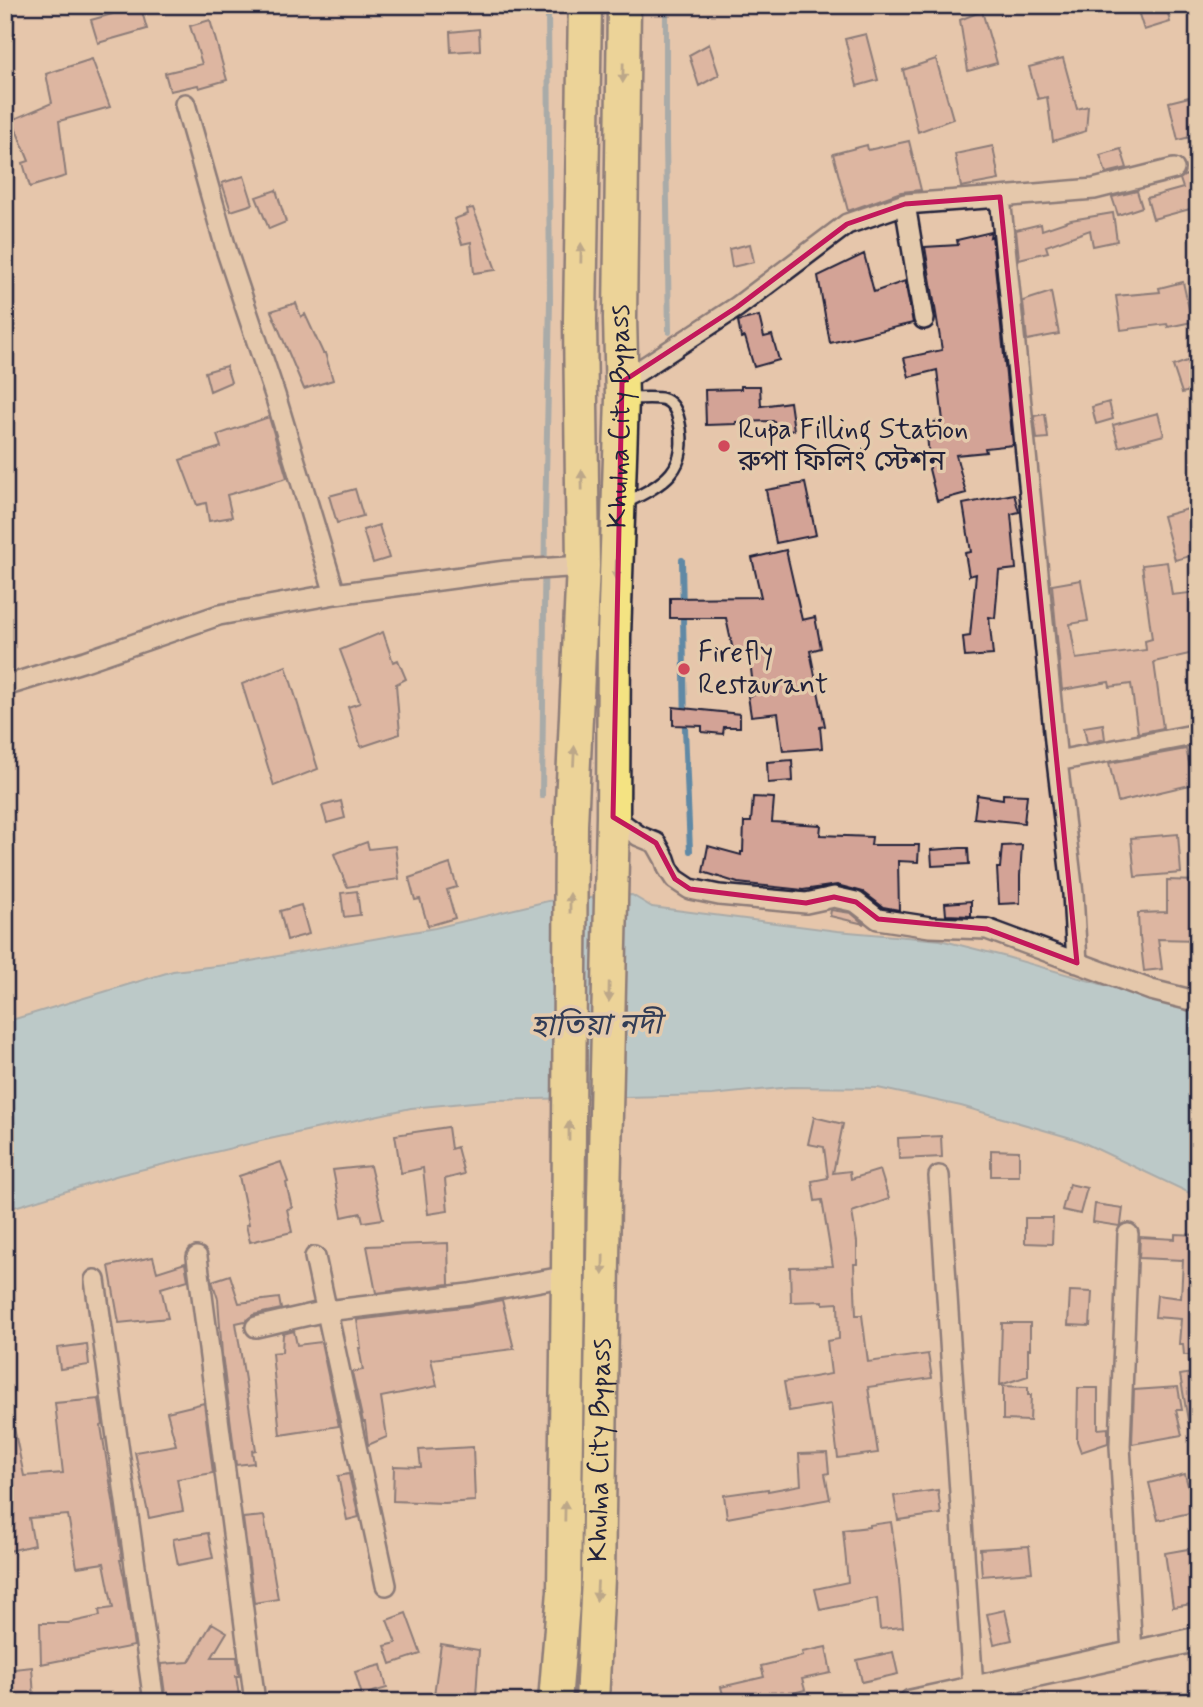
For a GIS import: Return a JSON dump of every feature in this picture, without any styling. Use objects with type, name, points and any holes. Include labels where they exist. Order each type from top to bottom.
[{"type":"highway","name":"Khulna City Bypass","points":[[555,1702],[564,1591],[571,825],[583,566],[580,321],[584,5]]},
{"type":"highway","name":"Khulna City Bypass","points":[[592,1702],[598,1578],[613,821],[614,637],[622,390],[620,318],[624,5]]},
{"type":"street","points":[[185,104],[227,252],[275,395],[335,594]]},
{"type":"street","points":[[622,390],[847,224],[905,204],[1094,189],[1174,169]]},
{"type":"street","points":[[1000,197],[1073,894],[1077,963]]},
{"type":"street","points":[[905,204],[924,319]]},
{"type":"street","points":[[5,686],[219,615],[335,594],[506,571],[583,566]]},
{"type":"street","points":[[1057,761],[1198,734]]},
{"type":"street","points":[[613,821],[656,843],[675,879],[690,889],[719,895],[806,903],[834,897],[856,902],[878,919],[930,927],[986,929],[1151,990],[1191,1000]]},
{"type":"street","points":[[939,1176],[973,1688]]},
{"type":"street","points":[[1128,1234],[1120,1446],[1132,1653]]},
{"type":"street","points":[[197,1257],[255,1702]]},
{"type":"street","points":[[314,1257],[386,1584]]},
{"type":"street","points":[[256,1327],[327,1311],[469,1294],[568,1276]]},
{"type":"street","points":[[95,1280],[154,1702]]},
{"type":"street","points":[[911,1702],[1198,1639]]},
{"type":"lane","points":[[619,506],[650,491],[670,475],[678,464],[682,448],[681,432],[673,406],[663,399],[622,390]]},
{"type":"highlighted area","points":[[1000,197],[1077,963],[987,929],[878,919],[856,902],[834,897],[806,903],[690,889],[675,879],[656,843],[613,817],[622,382],[737,307],[847,224],[905,204]]},
{"type":"water","name":"হাতিয়া নদী","points":[[632,895],[652,907],[837,931],[940,940],[1198,1012],[1198,1197],[1078,1140],[961,1106],[878,1088],[790,1087],[712,1095],[494,1100],[411,1108],[119,1175],[5,1210],[5,1022],[173,971],[234,964],[435,928],[548,901]]},
{"type":"building","points":[[109,5],[140,5],[147,29],[98,43],[91,20],[112,14]]},
{"type":"building","points":[[1136,5],[1166,5],[1170,22],[1144,30]]},
{"type":"building","points":[[982,11],[997,63],[968,71],[960,20]]},
{"type":"building","points":[[210,20],[227,80],[199,88],[198,85],[170,91],[165,73],[202,64],[190,26]]},
{"type":"building","points":[[479,29],[480,50],[451,52],[450,32]]},
{"type":"building","points":[[866,34],[878,80],[857,86],[845,39]]},
{"type":"building","points":[[709,44],[719,75],[699,86],[689,55]]},
{"type":"building","points":[[1063,58],[1077,109],[1088,106],[1086,131],[1053,141],[1047,97],[1038,99],[1029,67]]},
{"type":"building","points":[[92,59],[110,107],[59,121],[66,176],[30,187],[23,163],[29,161],[12,120],[52,103],[46,74]]},
{"type":"building","points":[[936,59],[953,119],[918,132],[903,70]]},
{"type":"building","points":[[1189,97],[1198,135],[1178,140],[1169,102]]},
{"type":"building","points":[[909,141],[921,190],[901,192],[848,211],[833,154],[867,145],[868,150]]},
{"type":"building","points":[[993,146],[999,180],[961,187],[955,154]]},
{"type":"building","points":[[1121,149],[1127,168],[1106,173],[1100,155]]},
{"type":"building","points":[[1198,171],[1198,222],[1194,223],[1190,209],[1153,219],[1147,198],[1183,188],[1180,179]]},
{"type":"building","points":[[244,176],[253,204],[231,211],[222,183]]},
{"type":"building","points":[[276,190],[286,222],[269,229],[256,197]]},
{"type":"building","points":[[1137,191],[1142,207],[1118,215],[1112,197]]},
{"type":"building","points":[[473,208],[496,270],[474,273],[471,242],[462,244],[454,219],[468,214],[467,209]]},
{"type":"building","points":[[1113,213],[1117,241],[1093,246],[1090,230],[1046,246],[1048,252],[1019,259],[1016,230],[1041,224],[1042,230],[1071,220]]},
{"type":"building","points":[[991,232],[1013,445],[985,448],[986,452],[956,455],[966,493],[937,501],[929,469],[926,423],[943,421],[937,370],[909,377],[904,358],[942,350],[925,247],[958,245],[957,240]]},
{"type":"building","points":[[750,244],[754,262],[732,267],[729,249]]},
{"type":"building","points":[[864,254],[874,292],[905,281],[913,323],[830,343],[818,276]]},
{"type":"building","points":[[1183,282],[1192,322],[1168,327],[1167,324],[1121,330],[1116,296],[1160,292],[1159,288]]},
{"type":"building","points":[[1051,292],[1059,334],[1027,340],[1023,301]]},
{"type":"building","points":[[296,303],[301,317],[305,314],[325,353],[333,380],[304,389],[271,311]]},
{"type":"building","points":[[759,316],[764,337],[772,335],[779,360],[754,367],[745,337],[741,338],[738,321]]},
{"type":"building","points":[[1198,357],[1198,389],[1182,393],[1173,366]]},
{"type":"building","points":[[226,366],[231,382],[210,391],[205,372]]},
{"type":"building","points":[[741,386],[760,386],[761,406],[790,402],[794,430],[776,433],[774,421],[706,425],[705,390],[741,389]]},
{"type":"building","points":[[1109,402],[1113,419],[1096,424],[1092,407]]},
{"type":"building","points":[[1158,413],[1164,435],[1119,447],[1113,425]]},
{"type":"building","points":[[1045,414],[1048,438],[1037,439],[1034,416]]},
{"type":"building","points":[[269,417],[287,478],[227,495],[232,517],[209,521],[206,503],[197,505],[180,460],[221,447],[217,435]]},
{"type":"building","points":[[805,483],[816,535],[776,543],[766,490]]},
{"type":"building","points":[[355,489],[363,516],[337,523],[329,496]]},
{"type":"building","points":[[1014,494],[1019,512],[1011,514],[1016,569],[999,571],[995,618],[989,617],[993,655],[965,657],[963,637],[970,636],[976,574],[969,576],[965,553],[971,552],[963,504]]},
{"type":"building","points":[[1195,507],[1198,517],[1198,554],[1175,560],[1163,516]]},
{"type":"building","points":[[379,525],[389,558],[373,563],[363,530]]},
{"type":"building","points":[[786,550],[802,620],[815,617],[821,648],[810,651],[825,726],[820,727],[822,748],[783,751],[778,713],[751,716],[748,696],[754,695],[749,652],[734,655],[726,618],[670,618],[670,598],[761,597],[752,558]]},
{"type":"building","points":[[1167,562],[1172,595],[1198,592],[1198,652],[1154,662],[1163,728],[1138,733],[1131,684],[1110,687],[1109,682],[1062,690],[1052,585],[1081,580],[1088,621],[1070,624],[1076,659],[1146,650],[1145,641],[1152,639],[1142,565]]},
{"type":"building","points":[[383,632],[393,662],[398,660],[406,679],[396,684],[400,734],[361,747],[348,707],[360,703],[340,650]]},
{"type":"building","points":[[286,666],[318,769],[274,786],[242,684]]},
{"type":"building","points":[[673,707],[740,714],[740,727],[724,727],[723,734],[702,732],[702,726],[673,725]]},
{"type":"building","points":[[1103,724],[1105,739],[1087,743],[1084,727]]},
{"type":"building","points":[[1186,749],[1194,784],[1118,802],[1109,763]]},
{"type":"building","points":[[792,760],[793,781],[768,783],[767,762]]},
{"type":"building","points":[[1003,794],[1027,795],[1024,823],[974,818],[977,795],[1003,799]]},
{"type":"building","points":[[753,797],[774,798],[772,822],[821,825],[820,835],[872,837],[871,845],[919,845],[918,862],[898,861],[899,910],[883,907],[863,892],[837,885],[803,890],[738,883],[703,872],[708,846],[741,855],[743,852],[744,822],[751,822]]},
{"type":"building","points":[[341,801],[345,818],[327,823],[322,806]]},
{"type":"building","points":[[1178,834],[1181,873],[1135,877],[1131,838]]},
{"type":"building","points":[[367,842],[369,849],[395,846],[399,879],[347,887],[334,854]]},
{"type":"building","points":[[1022,845],[1020,903],[999,904],[997,868],[1000,868],[1002,846]]},
{"type":"building","points":[[968,848],[969,864],[932,866],[931,850]]},
{"type":"building","points":[[450,864],[457,887],[447,890],[455,918],[428,926],[420,899],[415,900],[409,878]]},
{"type":"building","points":[[1167,880],[1198,881],[1198,940],[1158,939],[1162,969],[1144,971],[1138,913],[1167,912]]},
{"type":"building","points":[[357,891],[360,915],[344,917],[341,893]]},
{"type":"building","points":[[971,901],[971,916],[946,915],[945,903]]},
{"type":"building","points":[[301,905],[309,934],[287,940],[280,911]]},
{"type":"building","points":[[831,910],[851,913],[864,924],[830,916]]},
{"type":"building","points":[[814,1117],[843,1124],[833,1173],[850,1171],[851,1179],[880,1170],[889,1199],[852,1212],[857,1242],[857,1264],[854,1264],[856,1315],[862,1315],[868,1362],[928,1354],[932,1378],[868,1387],[878,1453],[838,1458],[831,1404],[789,1411],[784,1382],[831,1374],[827,1341],[839,1339],[838,1303],[791,1302],[790,1267],[833,1266],[822,1200],[815,1201],[812,1181],[828,1178],[824,1147],[808,1144]]},
{"type":"building","points":[[448,1127],[451,1149],[457,1147],[464,1174],[445,1179],[448,1211],[428,1214],[423,1168],[401,1173],[395,1135]]},
{"type":"building","points":[[941,1136],[942,1157],[899,1159],[898,1138]]},
{"type":"building","points":[[991,1150],[1019,1151],[1019,1176],[991,1176]]},
{"type":"building","points":[[281,1162],[288,1182],[286,1183],[292,1208],[287,1209],[292,1232],[250,1242],[239,1176]]},
{"type":"building","points":[[370,1166],[383,1219],[363,1222],[361,1213],[342,1217],[333,1170]]},
{"type":"building","points":[[1069,1184],[1087,1188],[1080,1214],[1062,1210]]},
{"type":"building","points":[[1095,1204],[1123,1208],[1121,1224],[1119,1226],[1093,1222]]},
{"type":"building","points":[[1025,1218],[1053,1218],[1052,1244],[1025,1243]]},
{"type":"building","points":[[1175,1234],[1198,1235],[1198,1300],[1193,1355],[1184,1355],[1183,1344],[1179,1344],[1181,1319],[1155,1317],[1157,1295],[1181,1298],[1183,1260],[1139,1258],[1140,1237],[1175,1239]]},
{"type":"building","points":[[448,1243],[449,1284],[376,1293],[367,1246]]},
{"type":"building","points":[[153,1257],[157,1272],[185,1263],[188,1280],[161,1288],[168,1318],[119,1323],[109,1266]]},
{"type":"building","points":[[230,1275],[239,1303],[279,1298],[281,1309],[253,1315],[236,1323],[256,1450],[252,1451],[254,1463],[236,1465],[218,1299],[212,1281]]},
{"type":"building","points":[[1070,1291],[1092,1292],[1090,1326],[1068,1325]]},
{"type":"building","points":[[502,1300],[514,1349],[431,1359],[437,1386],[381,1397],[387,1437],[368,1445],[352,1372],[363,1370],[357,1320]]},
{"type":"building","points":[[1002,1323],[1030,1323],[1030,1349],[1028,1376],[1000,1385]]},
{"type":"building","points":[[294,1331],[297,1345],[321,1342],[339,1426],[280,1435],[272,1353],[282,1352],[283,1334]]},
{"type":"building","points":[[87,1344],[89,1365],[60,1369],[57,1348]]},
{"type":"building","points":[[1198,1372],[1198,1425],[1189,1426],[1180,1375]]},
{"type":"building","points":[[1003,1386],[1028,1387],[1028,1395],[1031,1395],[1030,1421],[1003,1420]]},
{"type":"building","points":[[1178,1387],[1182,1410],[1176,1410],[1182,1435],[1132,1444],[1134,1390]]},
{"type":"building","points":[[1078,1388],[1098,1388],[1098,1429],[1108,1428],[1108,1443],[1081,1452],[1077,1441]]},
{"type":"building","points":[[99,1399],[134,1646],[41,1664],[40,1623],[68,1623],[100,1616],[99,1610],[113,1608],[104,1563],[77,1567],[68,1515],[29,1518],[34,1545],[5,1552],[5,1424],[13,1423],[24,1476],[63,1473],[55,1403]]},
{"type":"building","points":[[204,1403],[213,1473],[177,1479],[183,1511],[149,1518],[135,1452],[176,1445],[167,1412]]},
{"type":"building","points":[[473,1447],[475,1501],[393,1501],[394,1466],[421,1467],[419,1450]]},
{"type":"building","points":[[827,1453],[829,1473],[825,1474],[830,1499],[727,1518],[724,1495],[801,1485],[799,1454]]},
{"type":"building","points":[[349,1474],[359,1517],[347,1520],[338,1476]]},
{"type":"building","points":[[1185,1474],[1188,1486],[1198,1485],[1198,1506],[1193,1507],[1194,1512],[1158,1520],[1149,1483]]},
{"type":"building","points":[[938,1490],[941,1514],[898,1520],[894,1496]]},
{"type":"building","points":[[264,1516],[278,1599],[254,1603],[243,1518]]},
{"type":"building","points":[[891,1522],[903,1627],[880,1629],[877,1598],[820,1610],[815,1589],[848,1582],[843,1530]]},
{"type":"building","points":[[208,1533],[213,1558],[178,1565],[173,1539]]},
{"type":"building","points":[[1029,1546],[1032,1572],[982,1576],[980,1549]]},
{"type":"building","points":[[1188,1549],[1189,1556],[1198,1554],[1198,1603],[1173,1607],[1165,1553]]},
{"type":"building","points":[[1005,1610],[1012,1640],[994,1644],[987,1614]]},
{"type":"building","points":[[406,1613],[421,1654],[391,1664],[385,1646],[396,1643],[387,1620]]},
{"type":"building","points":[[212,1623],[227,1632],[212,1657],[237,1657],[239,1676],[236,1676],[240,1702],[166,1702],[161,1664],[189,1662]]},
{"type":"building","points":[[441,1644],[479,1650],[476,1696],[455,1702],[433,1702]]},
{"type":"building","points":[[826,1647],[831,1673],[802,1679],[805,1690],[756,1702],[725,1702],[721,1687],[764,1677],[761,1666],[803,1656],[802,1652]]},
{"type":"building","points":[[893,1652],[898,1674],[862,1682],[857,1660]]},
{"type":"building","points":[[381,1665],[387,1688],[362,1695],[355,1672]]},
{"type":"building","points":[[32,1667],[34,1698],[5,1700],[5,1670]]},
{"type":"waterway","points":[[542,796],[550,302],[548,5]]},
{"type":"waterway","points":[[666,5],[669,332]]},
{"type":"waterway","points":[[682,560],[690,851]]},
{"type":"place","name":"Rupa Filling Station রুপা ফিলিং স্টেশন","points":[[724,446]]},
{"type":"place","name":"Firefly Restaurant","points":[[684,669]]}]
